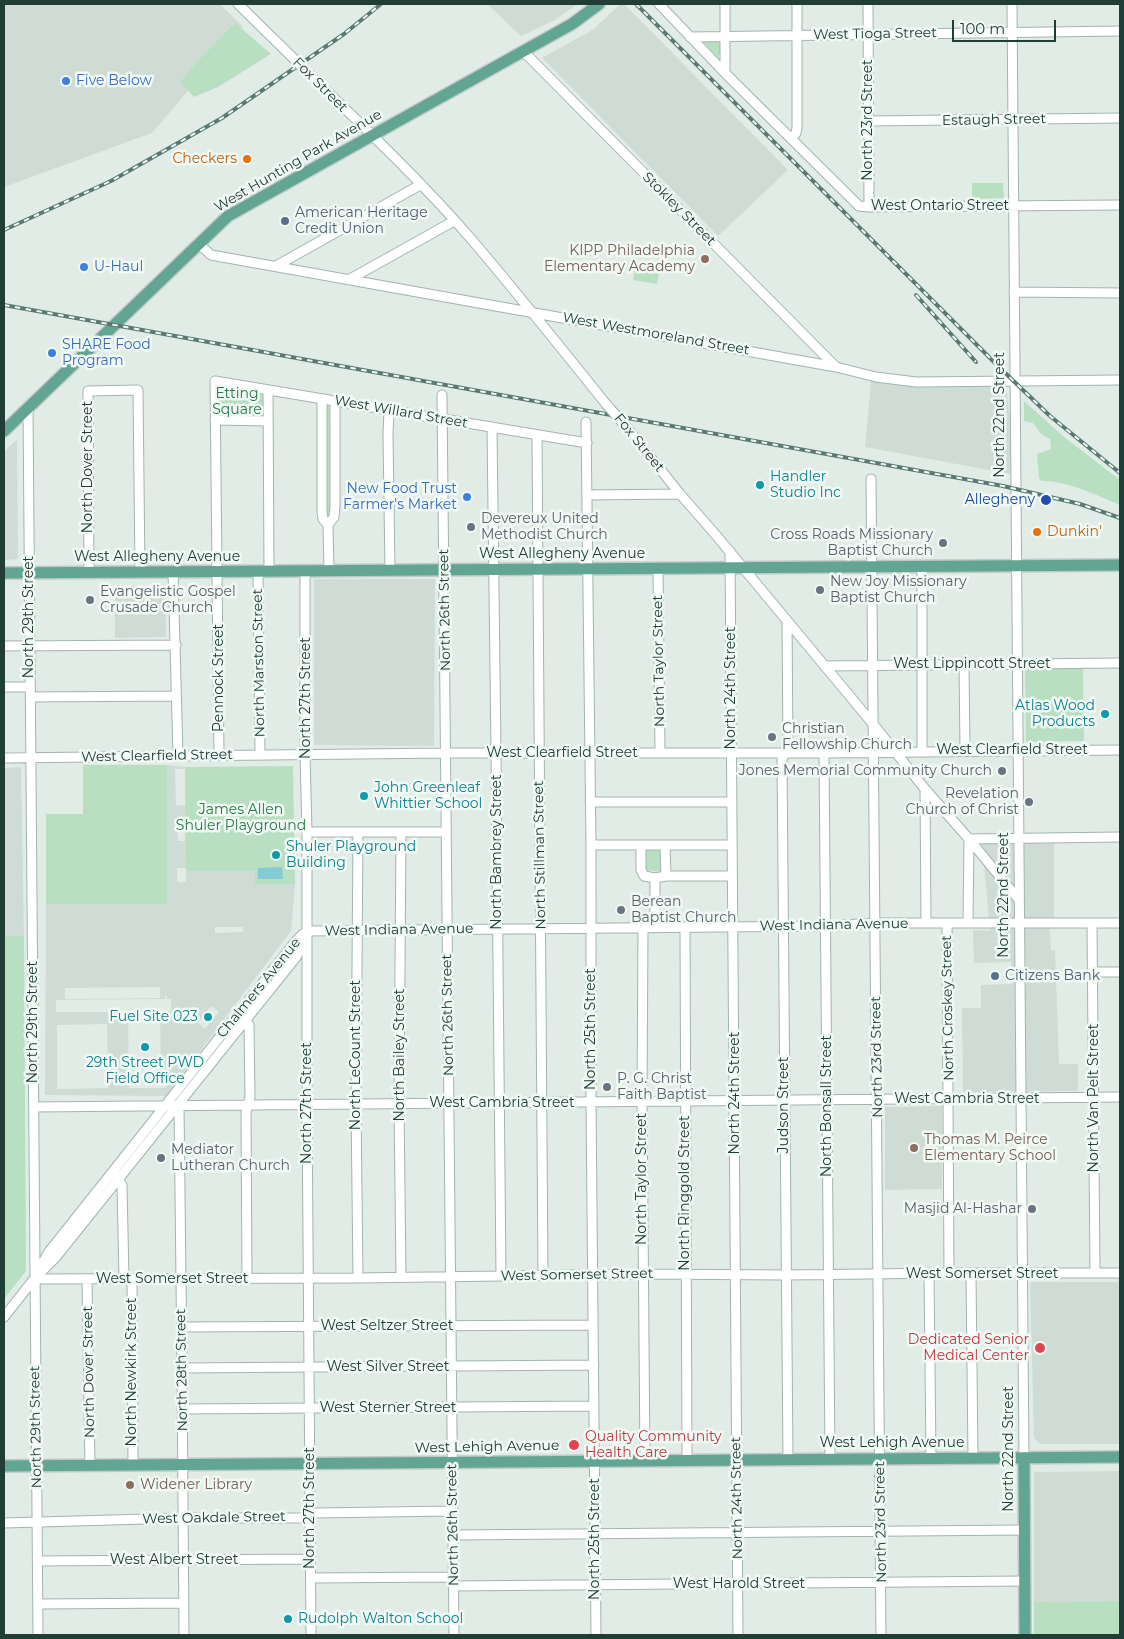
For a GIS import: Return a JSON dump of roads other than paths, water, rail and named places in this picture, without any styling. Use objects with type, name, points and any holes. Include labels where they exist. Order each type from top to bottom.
[{"type":"main road","name":"West Hunting Park Avenue","points":[[4,431],[198,243],[233,213],[578,20],[599,4]]},
{"type":"main road","name":"West Allegheny Avenue","points":[[4,573],[1120,565]]},
{"type":"main road","name":"West Lehigh Avenue","points":[[4,1466],[452,1464],[645,1460],[1120,1457]]},
{"type":"main road","name":"North 22nd Street","points":[[1024,1458],[1025,1635]]},
{"type":"street","name":"Fox Street","points":[[238,4],[372,135],[454,221],[1019,900]]},
{"type":"street","name":"West Ontario Street","points":[[659,4],[725,73],[859,206],[1120,205]]},
{"type":"street","points":[[725,4],[725,73]]},
{"type":"street","points":[[792,138],[797,128],[797,4]]},
{"type":"street","name":"North 23rd Street","points":[[868,4],[869,207]]},
{"type":"street","name":"North 22nd Street","points":[[1012,4],[1024,1458]]},
{"type":"street","name":"West Tioga Street","points":[[690,37],[725,35],[1120,31]]},
{"type":"street","name":"Stokley Street","points":[[523,51],[836,367]]},
{"type":"street","name":"Estaugh Street","points":[[868,121],[1120,118]]},
{"type":"street","points":[[276,266],[420,185]]},
{"type":"street","points":[[350,280],[454,221]]},
{"type":"street","name":"West Westmoreland Street","points":[[198,243],[211,255],[836,367],[876,377],[916,382],[1120,380]]},
{"type":"street","points":[[1014,292],[1120,293]]},
{"type":"street","name":"West Willard Street","points":[[215,420],[215,381],[587,443]]},
{"type":"street","name":"North Dover Street","points":[[88,572],[88,391],[138,390],[140,572]]},
{"type":"street","name":"North Marston Street","points":[[260,755],[268,390]]},
{"type":"street","name":"North 26th Street","points":[[442,395],[454,1635]]},
{"type":"street","points":[[322,399],[322,512],[323,519],[328,525]]},
{"type":"street","points":[[329,571],[328,525],[334,517],[335,506],[334,401]]},
{"type":"street","name":"North 29th Street","points":[[28,408],[38,1635]]},
{"type":"street","points":[[389,410],[390,570]]},
{"type":"street","points":[[218,572],[215,420],[268,421]]},
{"type":"street","name":"North 25th Street","points":[[586,422],[591,845],[591,1102],[596,1635]]},
{"type":"street","name":"North Bambrey Street","points":[[492,427],[500,1276]]},
{"type":"street","name":"North Stillman Street","points":[[537,435],[542,1276]]},
{"type":"street","name":"North 23rd Street","points":[[871,479],[882,1635]]},
{"type":"street","points":[[587,496],[680,494]]},
{"type":"street","name":"North 24th Street","points":[[730,551],[738,1635]]},
{"type":"street","points":[[922,567],[922,750]]},
{"type":"street","name":"North Taylor Street","points":[[658,568],[660,753]]},
{"type":"street","name":"North 27th Street","points":[[305,571],[308,832],[306,1104],[311,1635]]},
{"type":"street","points":[[172,572],[176,645],[178,755]]},
{"type":"street","name":"Pennock Street","points":[[218,572],[219,755]]},
{"type":"street","name":"Judson Street","points":[[787,621],[788,746],[782,759],[788,1459]]},
{"type":"street","points":[[4,646],[176,645]]},
{"type":"street","name":"West Lippincott Street","points":[[824,666],[873,664],[1120,663]]},
{"type":"street","points":[[964,664],[965,750]]},
{"type":"street","points":[[4,687],[30,687]]},
{"type":"street","points":[[30,697],[176,696]]},
{"type":"street","name":"West Clearfield Street","points":[[4,758],[306,754],[824,753],[922,750],[1120,750]]},
{"type":"street","name":"North Bonsall Street","points":[[824,753],[830,1459]]},
{"type":"street","points":[[925,789],[926,923]]},
{"type":"street","points":[[590,802],[731,802]]},
{"type":"street","points":[[308,832],[445,832]]},
{"type":"street","name":"North LeCount Street","points":[[358,832],[356,930],[358,1278]]},
{"type":"street","name":"North Bailey Street","points":[[401,832],[399,1104],[401,1277]]},
{"type":"street","points":[[969,839],[1120,837]]},
{"type":"street","name":"North Croskey Street","points":[[968,922],[969,839]]},
{"type":"street","points":[[591,845],[732,845]]},
{"type":"street","points":[[641,846],[641,870],[644,876],[655,878],[666,876],[732,876]]},
{"type":"street","points":[[665,846],[666,876]]},
{"type":"street","points":[[655,878],[655,928]]},
{"type":"street","name":"West Indiana Avenue","points":[[307,931],[826,926],[875,923],[968,922],[1120,923]]},
{"type":"street","name":"North Croskey Street","points":[[947,923],[949,1273]]},
{"type":"street","name":"North Van Pelt Street","points":[[1092,923],[1096,1273]]},
{"type":"street","name":"North Ringgold Street","points":[[685,927],[687,1460]]},
{"type":"street","name":"North Taylor Street","points":[[643,928],[642,1101],[645,1460]]},
{"type":"street","name":"Chalmers Avenue","points":[[115,1176],[166,1105],[296,956],[307,931]]},
{"type":"street","points":[[1093,972],[1120,972]]},
{"type":"street","points":[[243,1016],[249,1025],[250,1097],[246,1112],[247,1278]]},
{"type":"street","name":"Chalmers Avenue","points":[[4,1317],[34,1279],[48,1253],[179,1105],[243,1016]]},
{"type":"street","name":"West Cambria Street","points":[[34,1107],[1120,1097]]},
{"type":"street","name":"North 28th Street","points":[[179,1105],[184,1635]]},
{"type":"street","name":"North Newkirk Street","points":[[115,1176],[122,1184],[128,1279],[133,1465]]},
{"type":"street","points":[[929,1273],[931,1458]]},
{"type":"street","name":"West Somerset Street","points":[[34,1279],[358,1278],[643,1274],[1120,1273]]},
{"type":"street","points":[[971,1274],[973,1458]]},
{"type":"street","name":"North Dover Street","points":[[87,1279],[90,1466]]},
{"type":"street","name":"West Seltzer Street","points":[[182,1327],[593,1325]]},
{"type":"street","name":"West Silver Street","points":[[182,1368],[594,1365]]},
{"type":"street","name":"West Sterner Street","points":[[182,1409],[594,1406]]},
{"type":"street","name":"West Oakdale Street","points":[[4,1523],[182,1518],[305,1518],[315,1513],[452,1511]]},
{"type":"street","points":[[453,1535],[1024,1530]]},
{"type":"street","name":"West Albert Street","points":[[38,1561],[310,1559]]},
{"type":"street","name":"West Harold Street","points":[[310,1578],[596,1585],[1024,1581]]},
{"type":"street","points":[[38,1604],[183,1602]]},
{"type":"water","points":[[282,867],[283,879],[258,879],[258,868]]},
{"type":"railway","points":[[4,230],[111,181],[222,118],[344,34],[381,4]]},
{"type":"railway","points":[[636,4],[999,367],[1050,416],[1120,473]]},
{"type":"railway","points":[[916,295],[976,362]]},
{"type":"railway","points":[[4,305],[1003,486],[1080,504],[1120,518]]},
{"type":"place","name":"Five Below","points":[[66,81]]},
{"type":"place","name":"Checkers","points":[[247,159]]},
{"type":"place","name":"American Heritage Credit Union","points":[[285,221]]},
{"type":"place","name":"KIPP Philadelphia Elementary Academy","points":[[705,259]]},
{"type":"place","name":"U-Haul","points":[[84,267]]},
{"type":"place","name":"SHARE Food Program","points":[[52,353]]},
{"type":"place","name":"Handler Studio Inc","points":[[760,485]]},
{"type":"place","name":"New Food Trust Farmer's Market","points":[[467,497]]},
{"type":"place","name":"Allegheny","points":[[1046,500]]},
{"type":"place","name":"Devereux United Methodist Church","points":[[471,527]]},
{"type":"place","name":"Dunkin'","points":[[1037,532]]},
{"type":"place","name":"Cross Roads Missionary Baptist Church","points":[[943,543]]},
{"type":"place","name":"New Joy Missionary Baptist Church","points":[[820,590]]},
{"type":"place","name":"Evangelistic Gospel Crusade Church","points":[[90,600]]},
{"type":"place","name":"Atlas Wood Products","points":[[1105,714]]},
{"type":"place","name":"Christian Fellowship Church","points":[[772,737]]},
{"type":"place","name":"Jones Memorial Community Church","points":[[1002,771]]},
{"type":"place","name":"John Greenleaf Whittier School","points":[[364,796]]},
{"type":"place","name":"Revelation Church of Christ","points":[[1029,802]]},
{"type":"place","name":"Shuler Playground Building","points":[[276,855]]},
{"type":"place","name":"Berean Baptist Church","points":[[621,910]]},
{"type":"place","name":"Citizens Bank","points":[[995,976]]},
{"type":"place","name":"Fuel Site 023","points":[[208,1017]]},
{"type":"place","name":"29th Street PWD Field Office","points":[[145,1047]]},
{"type":"place","name":"P. G. Christ Faith Baptist","points":[[607,1087]]},
{"type":"place","name":"Thomas M. Peirce Elementary School","points":[[914,1148]]},
{"type":"place","name":"Mediator Lutheran Church","points":[[161,1158]]},
{"type":"place","name":"Masjid Al-Hashar","points":[[1032,1209]]},
{"type":"place","name":"Dedicated Senior Medical Center","points":[[1040,1348]]},
{"type":"place","name":"Quality Community Health Care","points":[[574,1445]]},
{"type":"place","name":"Widener Library","points":[[130,1485]]},
{"type":"place","name":"Rudolph Walton School","points":[[288,1619]]},
{"type":"park label","name":"Etting Square","points":[[237,402]]},
{"type":"park label","name":"James Allen Shuler Playground","points":[[241,818]]}]
